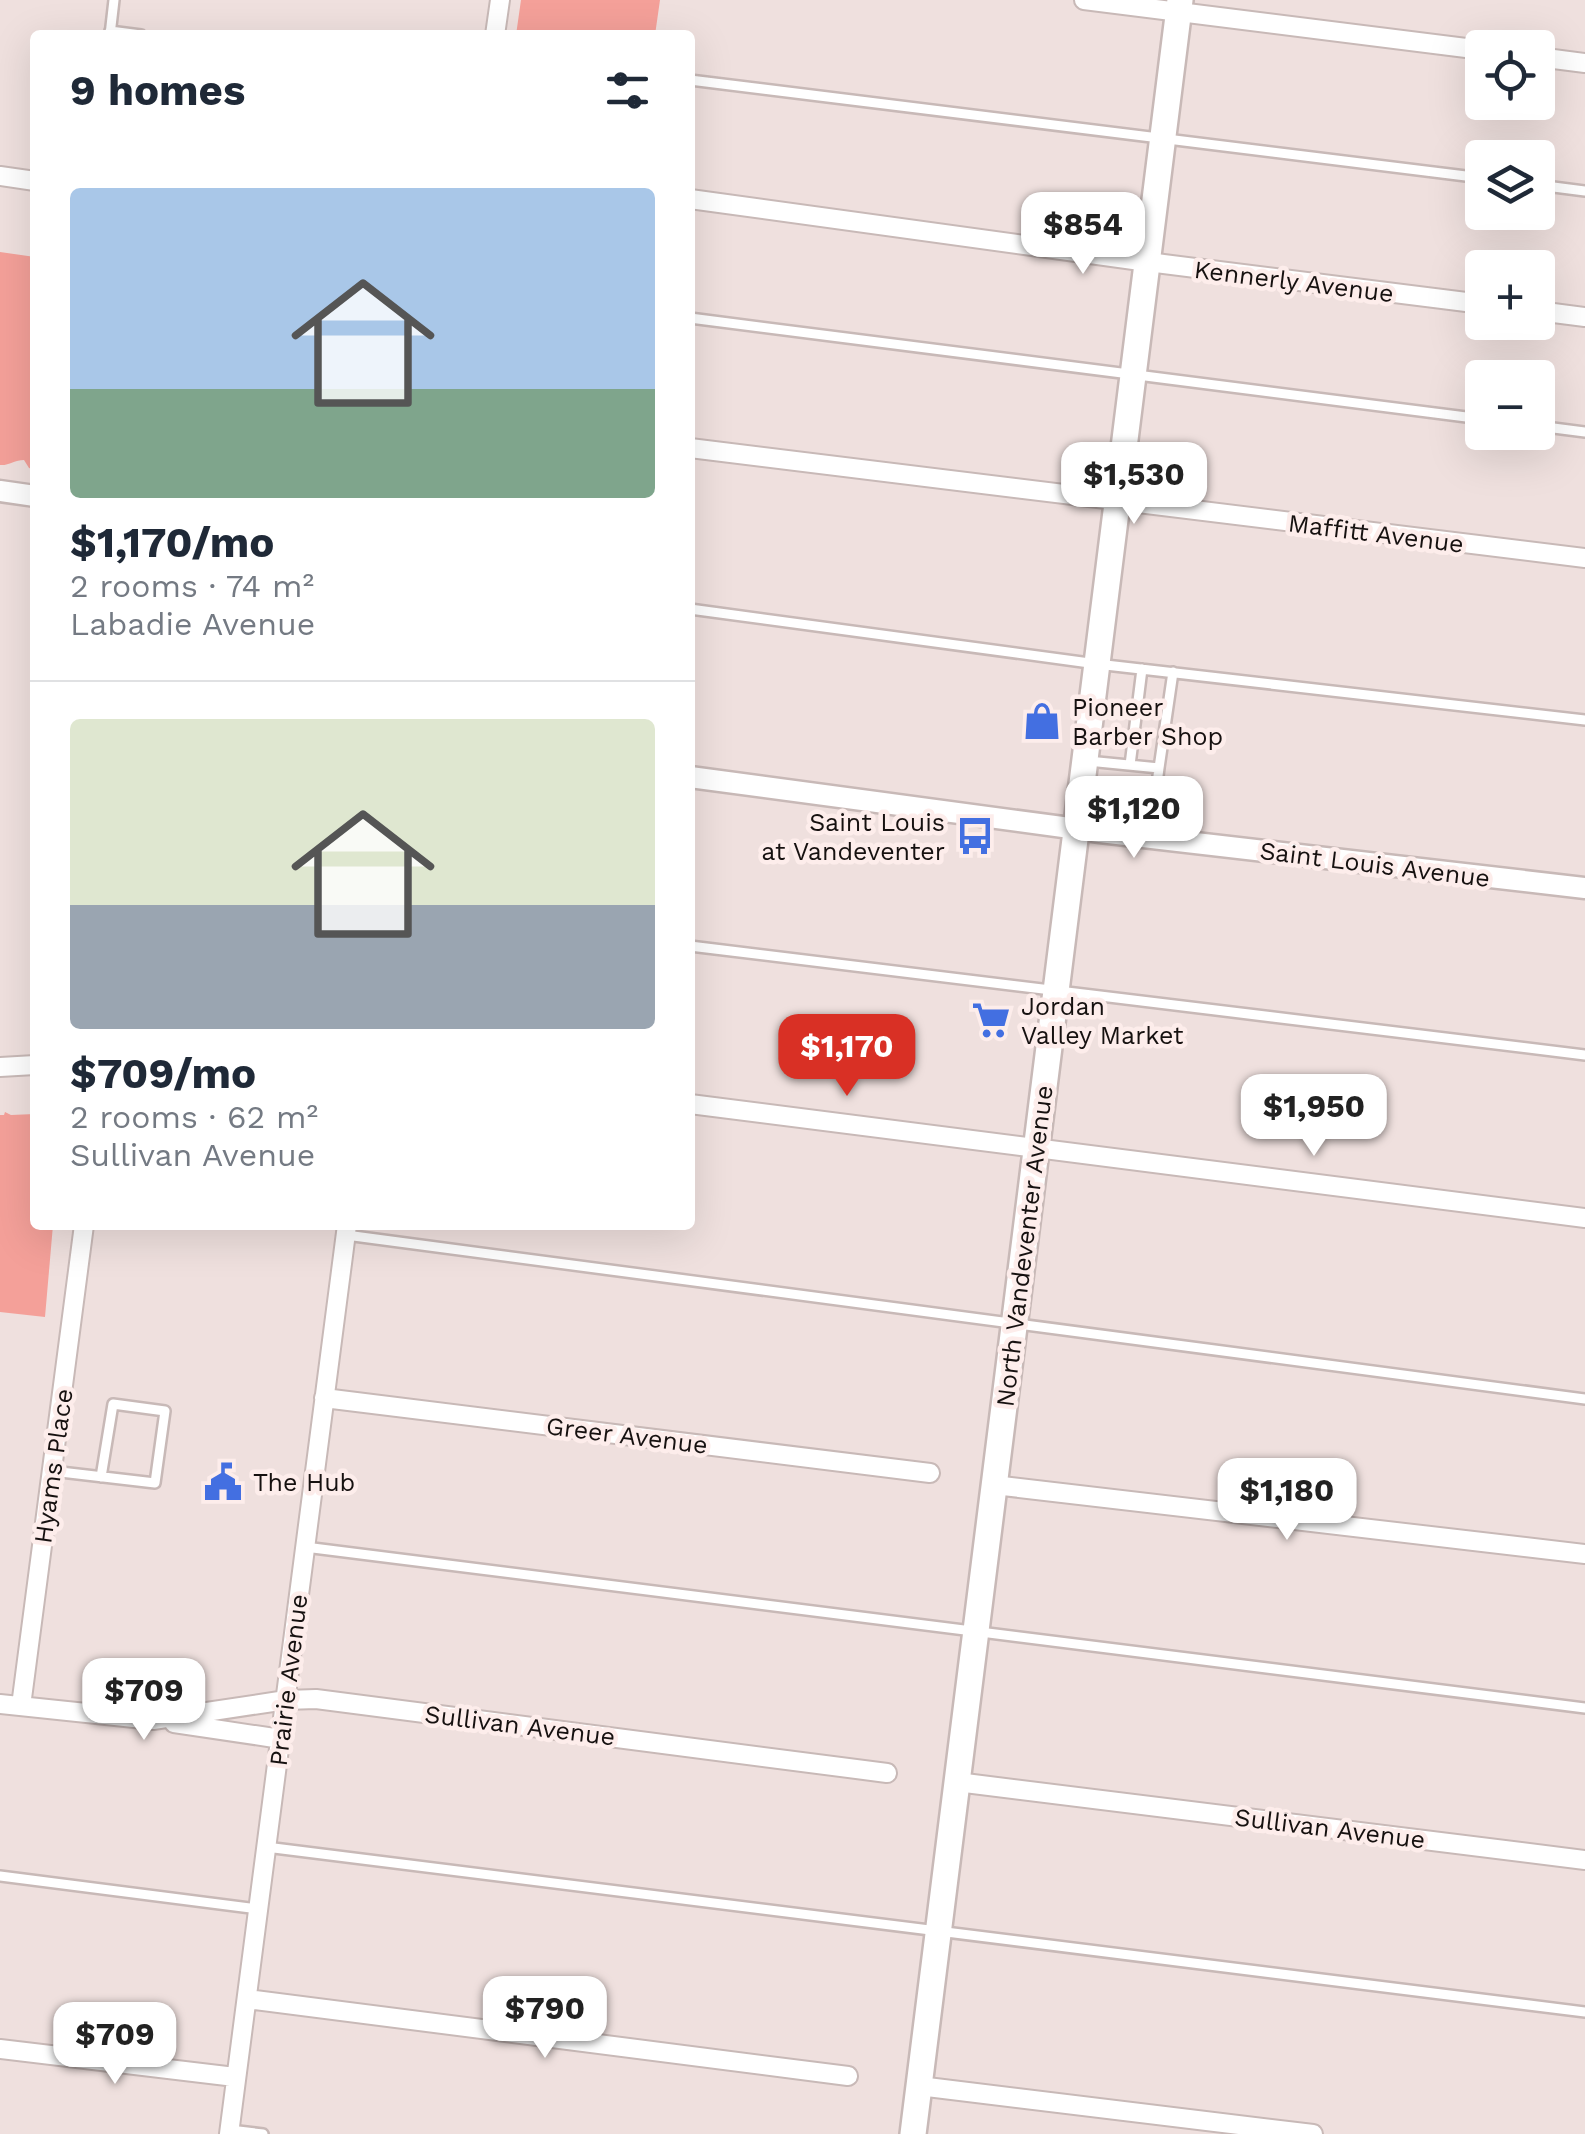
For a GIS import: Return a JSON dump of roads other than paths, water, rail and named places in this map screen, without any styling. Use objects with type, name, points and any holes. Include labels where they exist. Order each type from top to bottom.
[{"type":"main road","name":"North Vandeventer Avenue","points":[[913,2134],[1180,6]]},
{"type":"street","points":[[496,30],[500,0]]},
{"type":"street","points":[[1084,0],[1180,6],[1465,48]]},
{"type":"street","points":[[1555,59],[1585,63]]},
{"type":"street","points":[[0,176],[30,180]]},
{"type":"street","name":"Kennerly Avenue","points":[[695,201],[1465,302]]},
{"type":"street","points":[[1555,313],[1585,317]]},
{"type":"street","name":"Maffitt Avenue","points":[[695,449],[1585,558]]},
{"type":"street","points":[[0,491],[30,495]]},
{"type":"street","name":"Saint Louis Avenue","points":[[695,778],[1150,838],[1585,888]]},
{"type":"street","points":[[0,1068],[30,1065]]},
{"type":"street","points":[[695,1105],[1585,1218]]},
{"type":"street","name":"Hyams Place","points":[[21,1706],[83,1230]]},
{"type":"street","name":"Prairie Avenue","points":[[230,2132],[346,1230]]},
{"type":"street","name":"Greer Avenue","points":[[324,1398],[930,1473]]},
{"type":"street","points":[[994,1485],[1585,1554]]},
{"type":"street","name":"Sullivan Avenue","points":[[154,1720],[316,1698],[887,1773]]},
{"type":"street","name":"Sullivan Avenue","points":[[0,1704],[154,1720],[280,1739]]},
{"type":"street","name":"Sullivan Avenue","points":[[957,1782],[1585,1860]]},
{"type":"street","points":[[247,1999],[848,2076]]},
{"type":"street","points":[[0,2049],[235,2077]]},
{"type":"street","points":[[919,2086],[1313,2134]]},
{"type":"lane","points":[[110,30],[114,0]]},
{"type":"lane","points":[[695,81],[1465,176]]},
{"type":"lane","points":[[1555,187],[1585,191]]},
{"type":"lane","points":[[695,319],[1465,417]]},
{"type":"lane","points":[[1555,428],[1585,432]]},
{"type":"lane","points":[[695,610],[1097,664],[1585,720]]},
{"type":"lane","points":[[1130,765],[1142,668]]},
{"type":"lane","points":[[1150,838],[1173,672]]},
{"type":"lane","points":[[1085,760],[1159,768]]},
{"type":"lane","points":[[695,947],[1585,1055]]},
{"type":"lane","points":[[346,1230],[1585,1399]]},
{"type":"lane","points":[[52,1471],[101,1477],[154,1483],[165,1411],[112,1404],[101,1477]]},
{"type":"lane","points":[[305,1547],[1585,1708]]},
{"type":"lane","points":[[266,1848],[1585,2012]]},
{"type":"lane","points":[[0,1876],[258,1909]]},
{"type":"lane","points":[[230,2132],[264,2134]]},
{"type":"place","name":"Pioneer Barber Shop","points":[[1042,721]]},
{"type":"place","name":"Saint Louis at Vandeventer","points":[[975,836]]},
{"type":"place","name":"Jordan Valley Market","points":[[991,1020]]},
{"type":"place","name":"The Hub","points":[[223,1482]]}]
